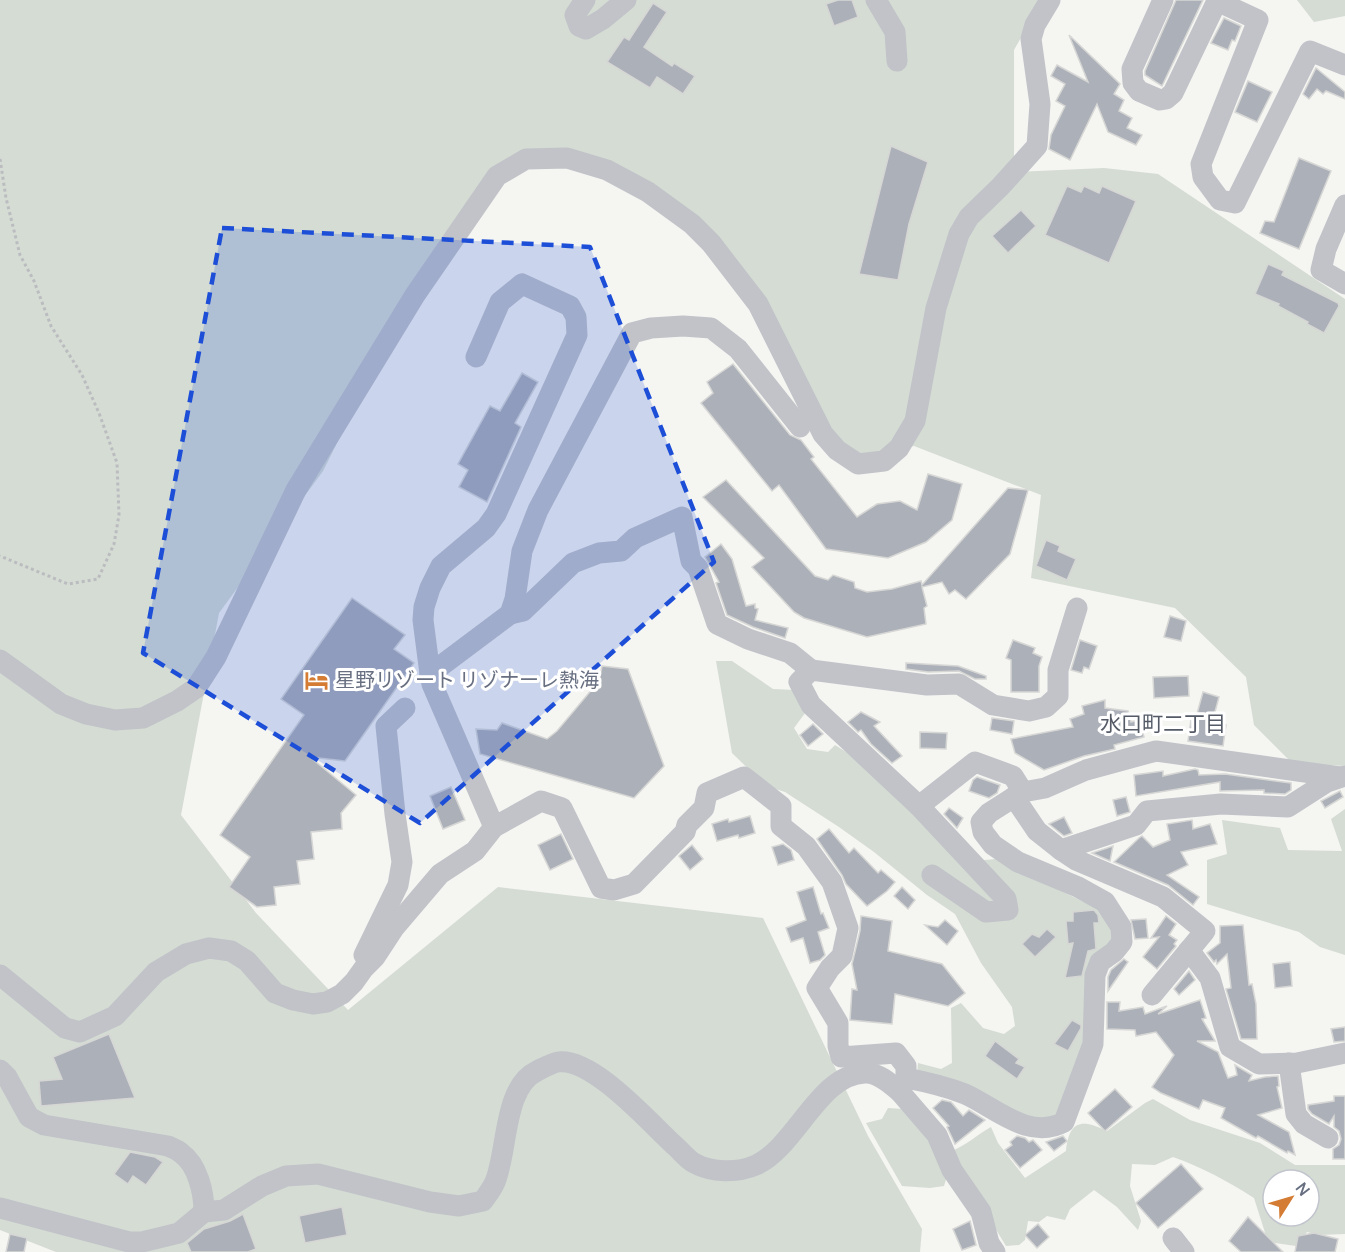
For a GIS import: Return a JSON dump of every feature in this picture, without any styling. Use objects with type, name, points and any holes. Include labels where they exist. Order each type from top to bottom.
[{"type":"street","points":[[585,0],[575,15],[579,26],[586,29],[603,19],[626,0]]},
{"type":"street","points":[[876,0],[895,32],[897,61]]},
{"type":"street","points":[[0,660],[61,704],[86,714],[115,720],[143,718],[177,701],[196,688],[216,657],[296,490],[415,296],[497,176],[526,159],[567,158],[607,170],[648,192],[692,224],[711,243],[758,304],[823,434],[837,450],[858,464],[884,461],[899,448],[915,421],[936,308],[959,234],[969,217],[1037,146],[1040,104],[1031,39],[1035,25],[1050,0]]},
{"type":"street","points":[[1163,0],[1132,69],[1133,83],[1139,91],[1160,100],[1166,99],[1173,93],[1217,2],[1257,20],[1201,164],[1203,177],[1220,200],[1235,203],[1310,51],[1345,65]]},
{"type":"street","points":[[1345,205],[1326,249],[1321,270],[1345,284]]},
{"type":"street","points":[[476,357],[501,302],[522,284],[570,306],[576,317],[577,335],[496,514],[486,528],[441,566],[424,607],[423,620],[432,684],[494,827]]},
{"type":"street","points":[[510,614],[515,599],[522,551],[538,510],[632,333],[651,328],[683,326],[711,328],[738,349],[800,427]]},
{"type":"street","points":[[430,674],[510,614],[523,611],[573,563],[599,552],[621,551],[635,538],[682,517],[691,561],[698,568],[717,624],[748,639],[790,653],[811,670],[927,685],[959,684],[993,705],[1029,711],[1046,707],[1058,696],[1058,670],[1077,608]]},
{"type":"street","points":[[811,670],[800,682],[811,705],[919,806],[1006,899],[1008,910],[986,912],[932,875]]},
{"type":"street","points":[[364,968],[364,952],[398,885],[402,862],[386,726],[405,708]]},
{"type":"street","points":[[0,1208],[129,1242],[142,1242],[179,1233],[204,1212],[224,1210],[262,1186],[286,1176],[318,1174],[430,1202],[459,1206],[483,1201],[495,1183],[516,1092],[534,1072],[558,1062],[578,1064],[597,1074],[693,1163],[715,1170],[735,1171],[757,1165],[776,1150],[800,1125],[822,1096],[843,1079],[865,1072],[903,1085],[936,1083],[967,1095],[1017,1123],[1036,1128],[1053,1128],[1064,1122],[1093,1044],[1095,975],[1100,962],[1114,952],[1122,942],[1121,927],[1105,902],[1078,887],[1018,862],[993,845],[983,832],[981,822],[989,813],[1018,795],[1045,788],[1086,770],[1156,752],[1343,777]]},
{"type":"street","points":[[919,806],[975,762],[1013,776],[1018,795],[1037,831],[1060,850],[1076,860],[1163,897],[1205,931],[1152,996]]},
{"type":"street","points":[[0,975],[65,1028],[80,1032],[115,1016],[156,972],[186,954],[209,948],[231,951],[247,961],[274,993],[313,1004],[327,1002],[342,994],[354,982],[375,957],[394,928],[440,873],[475,851],[494,827],[541,801],[562,808],[601,888],[614,890],[634,884],[685,832],[687,825],[704,808],[707,794],[744,777],[781,806],[781,826],[806,846],[831,882],[839,899],[848,928],[842,956],[817,988],[838,1023],[838,1046],[841,1057],[896,1053],[906,1066],[903,1085],[937,1135],[952,1170],[981,1212],[989,1243],[995,1252]]},
{"type":"street","points":[[1060,850],[1136,825],[1147,811],[1221,804],[1288,807],[1327,782],[1343,777]]},
{"type":"street","points":[[1189,950],[1210,978],[1230,1047],[1259,1064],[1289,1063],[1345,1053]]},
{"type":"street","points":[[1289,1063],[1296,1114],[1304,1124],[1328,1138]]},
{"type":"street","points":[[0,1070],[7,1077],[29,1117],[44,1125],[168,1146],[183,1153],[193,1167],[201,1187],[204,1212]]},
{"type":"path","points":[[0,159],[6,198],[21,255],[34,281],[51,326],[82,375],[117,463],[119,514],[114,544],[98,579],[68,584],[0,556]]},
{"type":"highlighted area","points":[[222,228],[590,247],[714,562],[420,823],[143,653]]},
{"type":"shaded area","points":[[0,0],[1042,0],[1014,50],[1014,172],[1104,168],[1158,174],[1345,299],[1345,766],[1292,763],[1254,725],[1246,677],[1175,608],[1031,578],[1041,495],[914,446],[866,457],[840,444],[730,252],[570,155],[504,162],[424,269],[323,471],[219,613],[181,815],[256,913],[348,1010],[498,887],[763,918],[868,1136],[922,1229],[920,1252],[56,1252],[0,1230]]},
{"type":"shaded area","points":[[1297,0],[1345,0],[1345,16],[1314,22]]},
{"type":"shaded area","points":[[716,661],[732,661],[773,689],[796,690],[811,705],[794,728],[807,749],[828,752],[835,745],[854,757],[973,861],[996,859],[1100,910],[1112,925],[1112,939],[1083,1055],[1055,1117],[1034,1123],[917,1076],[918,1063],[941,1069],[952,1063],[951,1008],[961,1003],[983,1028],[1004,1034],[1015,1026],[1012,1007],[981,963],[955,914],[839,827],[785,792],[766,786],[732,753]]},
{"type":"shaded area","points":[[1345,809],[1345,955],[1320,947],[1299,932],[1207,904],[1207,860],[1227,854],[1222,820],[1280,828],[1288,850],[1342,851],[1331,819]]},
{"type":"shaded area","points":[[1153,1099],[1190,1120],[1260,1143],[1295,1165],[1345,1165],[1345,1234],[1319,1235],[1307,1232],[1296,1246],[1268,1242],[1264,1228],[1321,1228],[1321,1168],[1261,1168],[1261,1220],[1254,1198],[1215,1175],[1173,1157],[1155,1165],[1132,1164],[1130,1186],[1141,1221],[1138,1230],[1117,1207],[1094,1190],[1070,1209],[1065,1220],[1047,1216],[1039,1222],[1028,1221],[1025,1240],[1019,1245],[1006,1246],[958,1167],[954,1150],[991,1127],[998,1143],[1025,1178],[1066,1151],[1070,1133],[1078,1125],[1090,1124],[1107,1131]]},
{"type":"shaded area","points":[[888,1108],[903,1109],[945,1161],[947,1176],[944,1186],[930,1188],[902,1186],[866,1123],[882,1119]]},
{"type":"building","points":[[838,0],[852,0],[858,17],[834,26],[826,4]]},
{"type":"building","points":[[1176,0],[1203,0],[1162,86],[1145,75],[1145,71]]},
{"type":"building","points":[[653,3],[667,12],[644,47],[672,66],[674,63],[695,76],[683,94],[657,77],[650,88],[607,62],[624,37],[629,40]]},
{"type":"building","points":[[1224,18],[1241,26],[1235,41],[1232,40],[1228,50],[1211,43]]},
{"type":"building","points":[[1069,35],[1120,84],[1114,94],[1124,100],[1119,111],[1132,118],[1127,128],[1142,135],[1136,145],[1108,132],[1097,104],[1070,160],[1049,149],[1051,135],[1065,106],[1056,101],[1065,84],[1051,76],[1057,65],[1088,82]]},
{"type":"building","points":[[1316,68],[1345,92],[1345,99],[1326,91],[1323,94],[1317,89],[1309,99],[1303,94]]},
{"type":"building","points":[[1248,81],[1272,92],[1257,122],[1235,112]]},
{"type":"building","points":[[891,146],[928,162],[909,224],[898,280],[859,274]]},
{"type":"building","points":[[1299,158],[1331,171],[1299,249],[1260,233],[1265,221],[1274,222]]},
{"type":"building","points":[[1067,186],[1081,192],[1084,186],[1099,193],[1102,186],[1136,201],[1109,263],[1045,235]]},
{"type":"building","points":[[1021,210],[1036,226],[1008,253],[992,236]]},
{"type":"building","points":[[1268,264],[1284,271],[1282,275],[1338,303],[1339,306],[1324,333],[1278,306],[1279,304],[1255,294]]},
{"type":"building","points":[[733,364],[790,435],[801,440],[814,457],[811,459],[857,517],[877,504],[900,501],[917,510],[928,474],[962,484],[952,520],[926,542],[888,558],[826,549],[779,485],[772,491],[701,403],[713,393],[707,382]]},
{"type":"building","points":[[522,373],[538,382],[515,423],[521,427],[487,502],[459,487],[468,470],[458,464],[490,406],[500,411]]},
{"type":"building","points":[[726,480],[815,576],[828,580],[833,575],[854,582],[855,588],[867,592],[892,589],[921,581],[922,585],[1008,488],[1028,490],[1010,554],[966,599],[955,590],[949,594],[942,582],[922,587],[927,606],[924,608],[926,624],[867,637],[804,618],[794,612],[752,567],[764,558],[703,497]]},
{"type":"building","points":[[1046,540],[1060,546],[1058,551],[1076,559],[1067,580],[1036,566]]},
{"type":"building","points":[[721,544],[732,559],[746,606],[755,604],[755,608],[758,609],[755,620],[788,628],[785,638],[727,615],[716,583],[719,582],[705,557]]},
{"type":"building","points":[[352,598],[405,635],[394,649],[414,663],[345,761],[310,757],[356,795],[341,813],[342,829],[311,832],[314,859],[297,861],[300,884],[274,887],[276,905],[257,907],[229,887],[250,857],[220,835],[304,715],[281,699]]},
{"type":"building","points":[[1170,616],[1186,621],[1181,641],[1164,637]]},
{"type":"building","points":[[1013,640],[1035,648],[1033,653],[1042,657],[1039,666],[1039,692],[1011,692],[1011,660],[1006,658]]},
{"type":"building","points":[[1080,640],[1097,646],[1089,669],[1084,667],[1082,673],[1071,670]]},
{"type":"building","points":[[906,663],[958,666],[986,676],[986,679],[975,679],[959,671],[928,672],[906,669]]},
{"type":"building","points":[[602,666],[628,669],[664,766],[634,798],[480,754],[476,729],[497,730],[502,723],[547,739],[557,731],[599,681]]},
{"type":"building","points":[[1188,676],[1189,696],[1154,698],[1153,677]]},
{"type":"building","points":[[1203,692],[1219,697],[1212,723],[1226,725],[1223,746],[1188,741],[1191,720],[1195,721]]},
{"type":"building","points":[[1105,700],[1105,708],[1128,711],[1131,722],[1139,720],[1144,737],[1114,745],[1115,749],[1084,756],[1044,770],[1015,753],[1011,739],[1073,727],[1070,719],[1084,714],[1082,706]]},
{"type":"building","points":[[861,712],[880,722],[874,726],[902,756],[892,763],[871,744],[861,730],[858,732],[848,722]]},
{"type":"building","points":[[992,718],[1014,721],[1012,734],[990,730]]},
{"type":"building","points":[[813,724],[823,734],[808,746],[800,735]]},
{"type":"building","points":[[920,732],[947,733],[946,749],[920,748]]},
{"type":"building","points":[[1198,770],[1199,775],[1225,774],[1291,783],[1291,790],[1285,794],[1264,793],[1264,790],[1220,791],[1220,782],[1136,796],[1134,775],[1163,771],[1163,776]]},
{"type":"building","points":[[977,777],[1000,785],[997,793],[989,798],[969,791],[973,780]]},
{"type":"building","points":[[451,787],[465,820],[443,829],[430,796]]},
{"type":"building","points":[[1340,791],[1343,797],[1325,808],[1321,801]]},
{"type":"building","points":[[1126,797],[1130,812],[1117,816],[1113,800]]},
{"type":"building","points":[[949,808],[963,818],[957,828],[944,814]]},
{"type":"building","points":[[750,816],[755,833],[717,841],[712,824]]},
{"type":"building","points":[[1064,817],[1072,833],[1064,836],[1049,824]]},
{"type":"building","points":[[1192,820],[1193,829],[1210,824],[1217,844],[1181,852],[1188,865],[1167,875],[1199,897],[1193,905],[1168,885],[1114,862],[1142,836],[1153,847],[1170,840],[1167,824]]},
{"type":"building","points":[[829,829],[849,853],[854,848],[878,873],[881,870],[895,882],[867,906],[846,884],[817,839]]},
{"type":"building","points":[[561,834],[573,859],[550,870],[538,845]]},
{"type":"building","points":[[783,844],[791,850],[794,860],[778,865],[772,847]]},
{"type":"building","points":[[692,845],[703,859],[690,870],[679,856]]},
{"type":"building","points":[[1113,846],[1110,861],[1092,853]]},
{"type":"building","points":[[813,887],[821,914],[823,913],[829,928],[818,932],[825,955],[820,960],[810,963],[803,938],[791,942],[786,928],[806,920],[797,892]]},
{"type":"building","points":[[902,887],[915,900],[908,909],[894,896]]},
{"type":"building","points":[[1094,910],[1098,915],[1099,923],[1094,923],[1096,949],[1088,951],[1082,976],[1065,978],[1073,943],[1068,944],[1066,921],[1073,921],[1073,912]]},
{"type":"building","points":[[861,916],[892,921],[888,951],[942,964],[965,993],[948,1006],[895,994],[892,1024],[850,1020],[852,989],[857,990],[852,964]]},
{"type":"building","points":[[1166,916],[1176,924],[1169,935],[1177,940],[1174,944],[1176,946],[1157,969],[1143,957],[1159,937],[1151,938]]},
{"type":"building","points":[[1146,919],[1148,938],[1135,939],[1131,920]]},
{"type":"building","points":[[945,920],[958,931],[947,945],[925,925],[938,927]]},
{"type":"building","points":[[1243,925],[1249,985],[1252,984],[1256,1004],[1257,1039],[1241,1039],[1226,989],[1231,988],[1227,954],[1217,964],[1216,960],[1214,962],[1207,953],[1220,943],[1220,926]]},
{"type":"building","points":[[1047,929],[1056,937],[1035,957],[1022,944],[1032,934],[1039,937]]},
{"type":"building","points":[[1124,959],[1128,962],[1108,991],[1108,977],[1111,970]]},
{"type":"building","points":[[1290,962],[1292,986],[1275,988],[1273,964]]},
{"type":"building","points":[[1189,971],[1195,980],[1179,995],[1174,989]]},
{"type":"building","points":[[1200,1000],[1206,1018],[1202,1019],[1215,1041],[1197,1041],[1218,1052],[1228,1078],[1237,1075],[1235,1065],[1252,1075],[1249,1081],[1278,1076],[1279,1086],[1277,1087],[1282,1108],[1258,1115],[1289,1132],[1295,1155],[1288,1151],[1287,1153],[1258,1136],[1256,1138],[1221,1118],[1225,1108],[1203,1100],[1199,1109],[1152,1087],[1174,1055],[1156,1032],[1136,1036],[1135,1030],[1107,1029],[1107,1002],[1120,1002],[1119,1011],[1143,1007],[1145,1014],[1167,1006],[1158,1014]]},
{"type":"building","points":[[1072,1020],[1081,1025],[1081,1028],[1068,1051],[1054,1044]]},
{"type":"building","points":[[1345,1027],[1345,1041],[1334,1042],[1331,1029]]},
{"type":"building","points":[[109,1034],[135,1098],[41,1106],[39,1081],[62,1079],[53,1057]]},
{"type":"building","points":[[995,1041],[1019,1059],[1016,1063],[1025,1067],[1017,1079],[985,1056]]},
{"type":"building","points":[[1115,1089],[1132,1107],[1105,1131],[1088,1113]]},
{"type":"building","points":[[1334,1096],[1345,1096],[1345,1159],[1333,1159],[1333,1149],[1339,1145],[1341,1139],[1339,1131],[1334,1127],[1334,1116],[1329,1124],[1308,1109],[1308,1105],[1334,1101]]},
{"type":"building","points":[[942,1100],[951,1102],[963,1116],[969,1110],[985,1120],[955,1144],[947,1127],[949,1126],[933,1108]]},
{"type":"building","points":[[1017,1136],[1029,1142],[1033,1140],[1042,1150],[1020,1168],[1005,1150],[1012,1145],[1010,1142]]},
{"type":"building","points":[[1063,1136],[1067,1141],[1054,1151],[1046,1142]]},
{"type":"building","points":[[130,1152],[155,1157],[163,1162],[146,1185],[133,1176],[128,1184],[114,1174]]},
{"type":"building","points":[[1181,1164],[1203,1189],[1158,1228],[1136,1203]]},
{"type":"building","points":[[342,1207],[347,1235],[305,1243],[299,1216]]},
{"type":"building","points":[[243,1214],[256,1249],[248,1252],[191,1252],[187,1243],[204,1229],[230,1221]]},
{"type":"building","points":[[1248,1217],[1283,1252],[1241,1252],[1229,1241]]},
{"type":"building","points":[[970,1221],[976,1245],[962,1250],[953,1229]]},
{"type":"building","points":[[1038,1224],[1049,1237],[1037,1248],[1025,1235]]},
{"type":"building","points":[[1314,1233],[1338,1239],[1335,1252],[1295,1252],[1298,1236]]},
{"type":"building","points":[[10,1234],[27,1238],[24,1252],[6,1252]]},
{"type":"place","name":"星野リゾート リゾナーレ熱海","points":[[317,680]]},
{"type":"district","name":"水口町二丁目","points":[[1163,724]]}]
